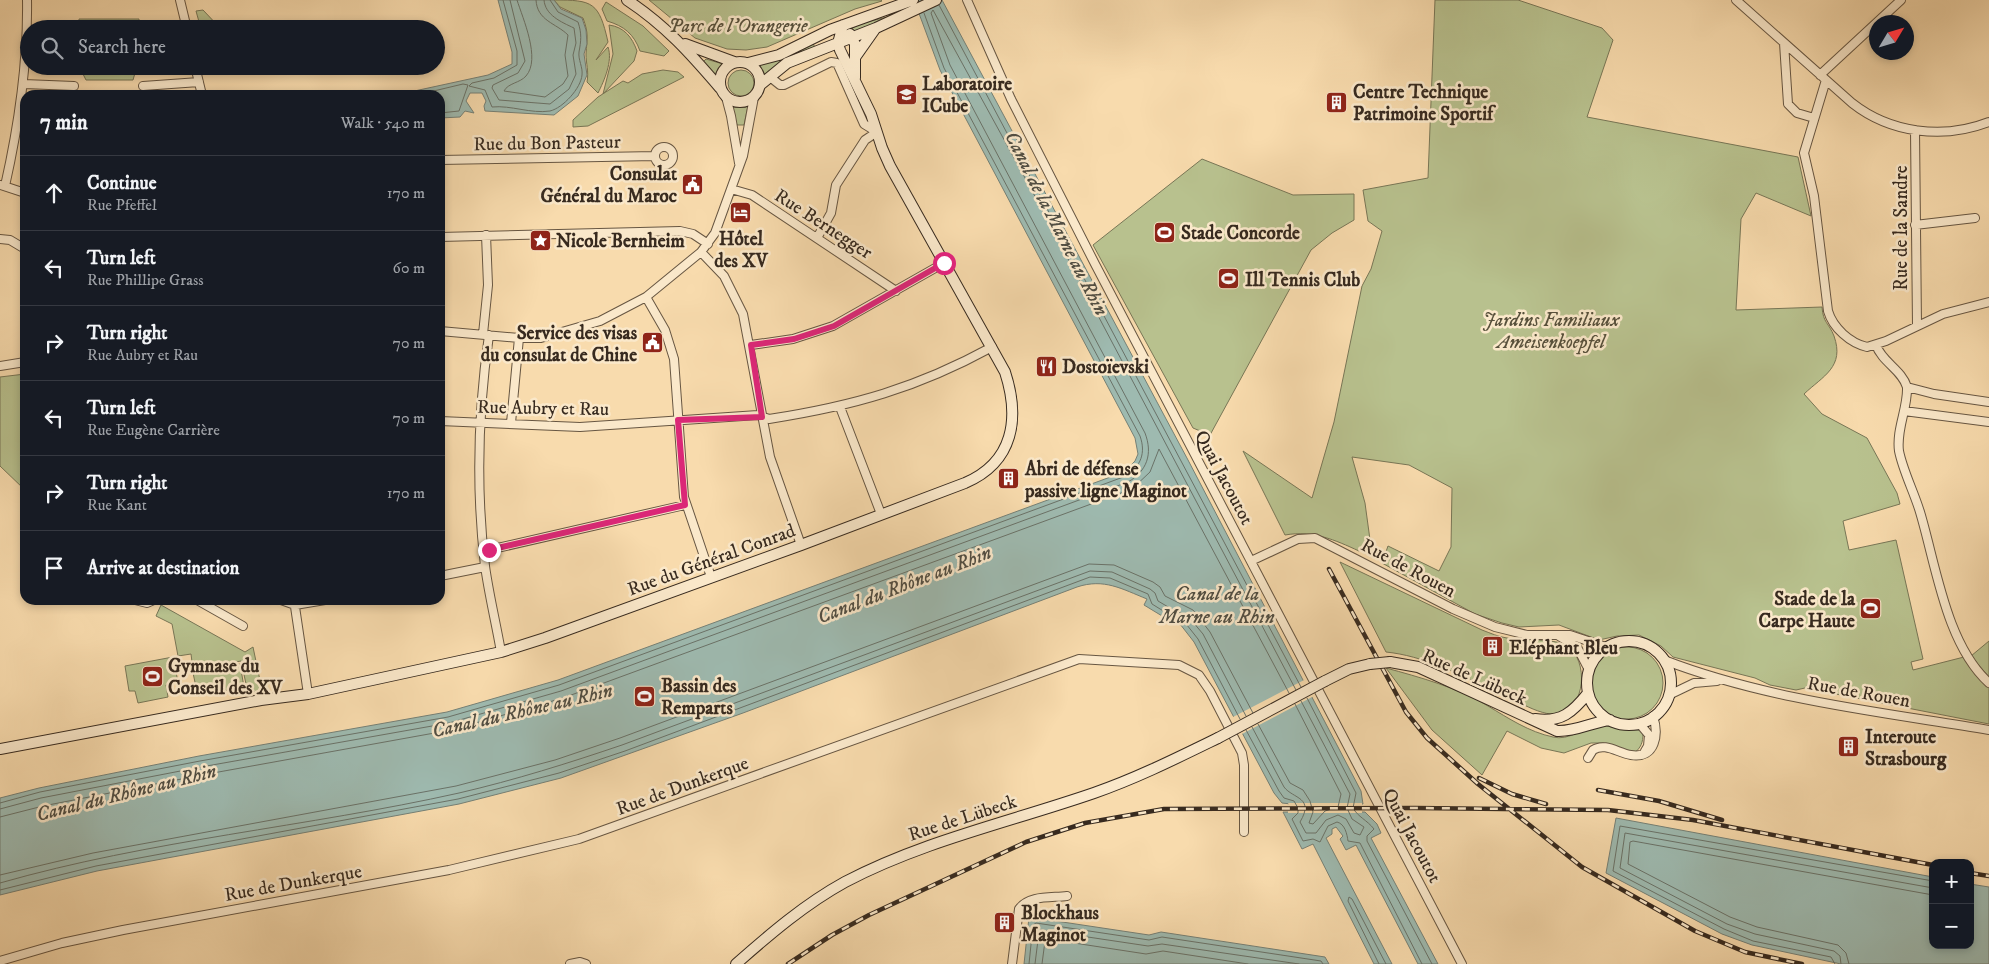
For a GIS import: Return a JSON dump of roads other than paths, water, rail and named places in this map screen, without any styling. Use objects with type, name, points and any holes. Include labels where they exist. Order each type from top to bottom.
[{"type":"main road","points":[[627,0],[645,12],[681,42],[726,97],[734,102],[744,103],[754,97],[760,85],[787,63],[876,28],[911,5]]},
{"type":"main road","points":[[681,42],[704,53],[734,62],[748,63],[778,55],[843,25],[911,5],[936,0]]},
{"type":"main road","points":[[843,25],[853,37],[855,78]]},
{"type":"main road","points":[[838,43],[843,25]]},
{"type":"main road","points":[[855,60],[863,44],[876,28]]},
{"type":"main road","name":"Rue du Général Conrad","points":[[0,749],[268,699],[308,694],[501,652],[801,546],[976,478],[989,469],[1000,457],[1010,436],[1013,407],[1005,372],[890,166],[855,78],[848,70],[838,43]]},
{"type":"main road","points":[[720,88],[720,76],[726,66],[734,62]]},
{"type":"main road","points":[[748,63],[755,68],[760,77],[760,85]]},
{"type":"main road","points":[[1620,642],[1637,642],[1654,649],[1664,660],[1670,676],[1669,694],[1661,709],[1653,716],[1639,723],[1623,724],[1611,720],[1597,710],[1588,693],[1589,670],[1597,655],[1606,647],[1620,642]]},
{"type":"main road","name":"Rue de Lübeck","points":[[736,964],[766,938],[820,897],[874,868],[925,847],[1129,780],[1218,738],[1349,669],[1390,662],[1418,667],[1522,717],[1557,731],[1570,731],[1599,721],[1611,720]]},
{"type":"main road","points":[[1522,717],[1541,720],[1561,718],[1574,710],[1588,693]]},
{"type":"street","points":[[26,20],[27,0]]},
{"type":"street","points":[[180,0],[185,20]]},
{"type":"street","name":"Quai Jacoutot","points":[[968,0],[1011,99],[1462,964]]},
{"type":"street","points":[[1736,0],[1823,78],[1867,114],[1884,122],[1915,130],[1953,131],[1989,122]]},
{"type":"street","points":[[1901,0],[1823,78],[1814,118],[1805,146],[1805,160],[1814,196],[1830,316],[1842,332],[1855,342],[1867,347],[1876,345],[1943,314],[1989,302]]},
{"type":"street","points":[[1784,42],[1788,104],[1797,113],[1814,118]]},
{"type":"street","points":[[770,77],[780,85],[831,62],[837,63],[864,124],[877,132],[865,140],[836,185],[831,213],[816,238]]},
{"type":"street","points":[[23,90],[24,75]]},
{"type":"street","points":[[197,75],[201,90]]},
{"type":"street","points":[[143,86],[199,82]]},
{"type":"street","points":[[24,84],[74,86]]},
{"type":"street","points":[[726,97],[739,163]]},
{"type":"street","points":[[445,331],[519,338],[541,338],[586,326],[616,315],[646,297],[701,252],[715,233],[743,156],[754,97]]},
{"type":"street","points":[[20,112],[2,185],[20,191]]},
{"type":"street","name":"Rue de la Sandre","points":[[1915,130],[1918,326]]},
{"type":"street","name":"Rue du Bon Pasteur","points":[[445,160],[655,156]]},
{"type":"street","name":"Rue Bernegger","points":[[731,189],[752,195],[896,291]]},
{"type":"street","points":[[1915,226],[1975,218]]},
{"type":"street","points":[[445,237],[680,231],[693,234],[708,244]]},
{"type":"street","points":[[486,235],[488,285],[480,422],[480,494],[485,567],[501,652]]},
{"type":"street","points":[[0,239],[10,240],[20,246]]},
{"type":"street","points":[[701,252],[724,276],[743,314],[751,345],[770,458],[801,546]]},
{"type":"street","points":[[751,345],[794,339],[834,326],[944,263]]},
{"type":"street","points":[[646,297],[665,330],[674,359],[685,505],[711,577]]},
{"type":"street","points":[[511,423],[519,338]]},
{"type":"street","points":[[1876,345],[1879,352],[1897,371],[1907,387],[1898,437],[1900,452],[1920,510],[1948,611],[1968,657],[1989,683]]},
{"type":"street","name":"Rue Aubry et Rau","points":[[445,421],[580,427],[678,420],[762,417],[769,419],[840,406],[906,388],[946,371],[992,347]]},
{"type":"street","points":[[0,366],[20,363]]},
{"type":"street","points":[[1907,387],[1989,402]]},
{"type":"street","points":[[840,406],[881,514]]},
{"type":"street","points":[[1904,412],[1989,422]]},
{"type":"street","points":[[484,551],[685,505]]},
{"type":"street","name":"Rue de Rouen","points":[[1251,561],[1298,539],[1315,538],[1453,609],[1495,627],[1527,635],[1570,635],[1606,647]]},
{"type":"street","points":[[445,575],[485,567]]},
{"type":"street","points":[[206,605],[243,626]]},
{"type":"street","points":[[294,605],[308,694]]},
{"type":"street","points":[[1555,634],[1577,647],[1589,670]]},
{"type":"street","name":"Rue de Dunkerque","points":[[0,961],[97,935],[449,870],[579,840],[1079,659],[1179,665],[1199,675],[1210,690],[1242,753],[1244,765],[1244,832]]},
{"type":"street","name":"Rue de Rouen","points":[[1664,660],[1724,681],[1814,700],[1989,730]]},
{"type":"street","name":"Rue de Rouen","points":[[1669,694],[1694,683],[1724,681]]},
{"type":"street","points":[[1588,758],[1593,750],[1601,747],[1634,756],[1644,753],[1656,744],[1657,731],[1653,716]]},
{"type":"street","points":[[1639,723],[1649,735],[1648,746],[1644,753]]},
{"type":"street","points":[[1012,964],[1019,909],[1023,903],[1032,899],[1067,896]]},
{"type":"street","points":[[570,964],[580,962],[586,964]]},
{"type":"water","points":[[498,0],[554,0],[561,9],[582,18],[586,30],[587,44],[584,54],[587,75],[578,96],[554,115],[485,111],[486,101],[482,93],[470,93],[466,101],[474,113],[465,111],[460,117],[445,118],[445,90],[419,90],[488,75],[512,64],[512,52]]},
{"type":"water","name":"Bassin des Remparts","points":[[914,0],[942,0],[1188,460],[1361,791],[1363,804],[1357,804],[1361,812],[1365,812],[1377,824],[1381,833],[1371,838],[1438,964],[1418,964],[1356,845],[1346,850],[1340,839],[1343,836],[1336,827],[1332,829],[1332,834],[1326,838],[1392,964],[1374,964],[1313,844],[1302,849],[1283,812],[1294,812],[1291,804],[1282,803],[1274,793],[1194,642],[1180,624],[1172,622],[1144,605],[1147,599],[1121,588],[1104,584],[1077,587],[743,713],[561,778],[459,804],[97,871],[0,895],[0,798],[39,788],[199,756],[447,712],[558,680],[1124,472],[1135,461],[1138,454],[1135,438],[940,70]]},
{"type":"water","points":[[1616,818],[1929,876],[1929,949],[1974,949],[1974,885],[1989,887],[1989,964],[1841,964],[1752,945],[1722,934],[1606,873]]},
{"type":"water","points":[[1029,917],[1149,935],[1161,932],[1325,957],[1329,964],[1024,964]]},
{"type":"railway","points":[[1329,569],[1406,712],[1427,738],[1478,784],[1582,867],[1695,931],[1745,952],[1802,964]]},
{"type":"railway","points":[[1479,778],[1512,794],[1546,804]]},
{"type":"railway","points":[[1598,790],[1659,801],[1722,820]]},
{"type":"railway","points":[[788,964],[832,935],[869,915],[1026,842],[1085,823],[1164,809],[1415,808],[1608,810],[1693,820],[1929,864]]},
{"type":"railway","points":[[1974,874],[1989,876]]},
{"type":"place","name":"Laboratoire ICube","points":[[906,94]]},
{"type":"place","name":"Centre Technique Patrimoine Sportif","points":[[1337,102]]},
{"type":"place","name":"Consulat Général du Maroc","points":[[693,184]]},
{"type":"place","name":"Hôtel des XV","points":[[741,212]]},
{"type":"place","name":"Stade Concorde","points":[[1165,232]]},
{"type":"place","name":"Nicole Bernheim","points":[[540,240]]},
{"type":"place","name":"Ill Tennis Club","points":[[1229,279]]},
{"type":"place","name":"Service des visas du consulat de Chine","points":[[653,343]]},
{"type":"place","name":"Dostoïevski","points":[[1046,366]]},
{"type":"place","name":"Abri de défense passive ligne Maginot","points":[[1009,479]]},
{"type":"place","name":"Stade de la Carpe Haute","points":[[1871,609]]},
{"type":"place","name":"Eléphant Bleu","points":[[1493,647]]},
{"type":"place","name":"Gymnase du Conseil des XV","points":[[152,676]]},
{"type":"place","name":"Bassin des Remparts","points":[[645,696]]},
{"type":"place","name":"Interoute Strasbourg","points":[[1849,747]]},
{"type":"place","name":"Blockhaus Maginot","points":[[1005,923]]},
{"type":"park label","name":"Parc de l'Orangerie","points":[[738,25]]},
{"type":"park label","name":"Jardins Familiaux Ameisenkoepfel","points":[[1551,330]]},
{"type":"water label","name":"Canal de la Marne au Rhin","points":[[1057,223]]},
{"type":"water label","name":"Canal du Rhône au Rhin","points":[[904,584]]},
{"type":"water label","name":"Canal de la Marne au Rhin","points":[[1217,604]]},
{"type":"water label","name":"Canal du Rhône au Rhin","points":[[522,710]]},
{"type":"water label","name":"Canal du Rhône au Rhin","points":[[126,792]]}]
